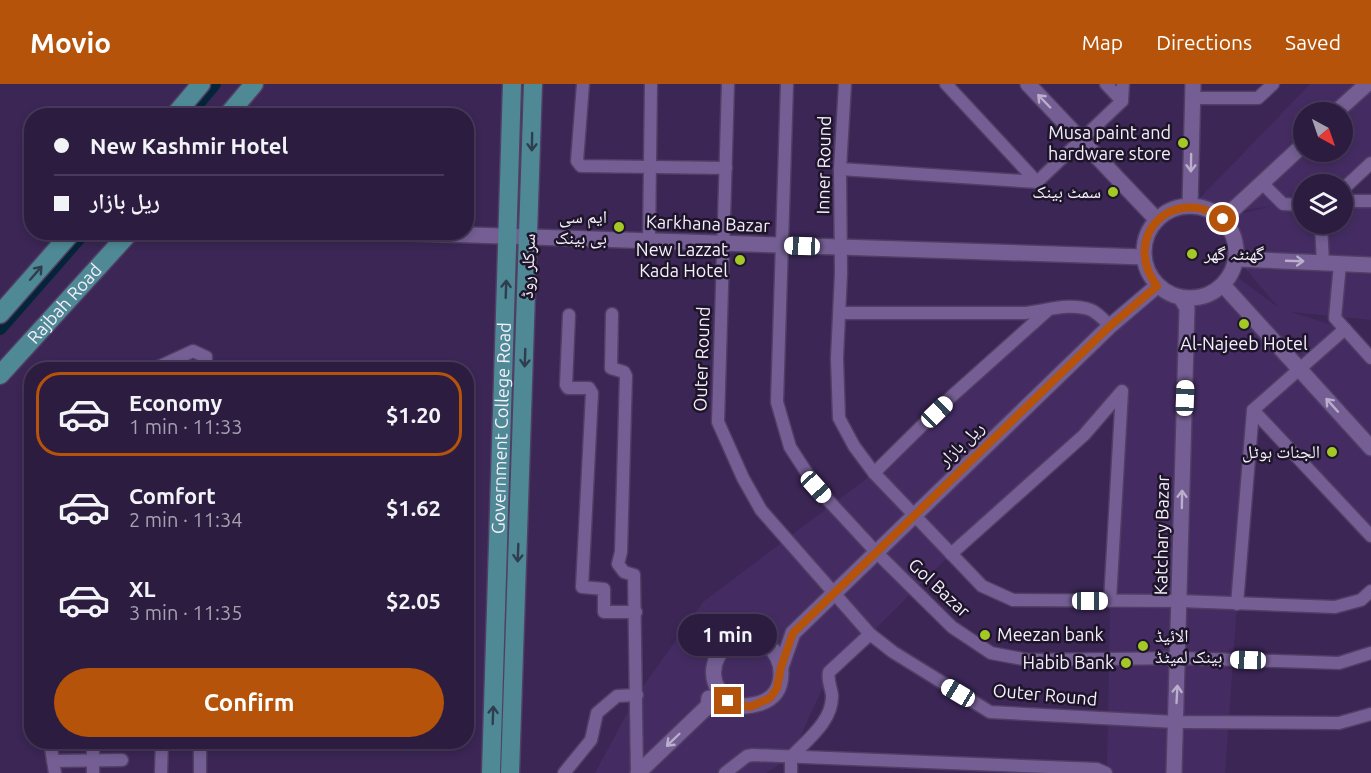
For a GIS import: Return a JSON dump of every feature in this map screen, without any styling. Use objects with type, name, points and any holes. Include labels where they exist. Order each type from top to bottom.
[{"type":"main road","points":[[181,108],[201,84]]},
{"type":"main road","points":[[234,108],[254,84]]},
{"type":"main road","name":"Government College Road","points":[[492,773],[512,84]]},
{"type":"main road","name":"سرکلر روڈ","points":[[515,626],[533,84]]},
{"type":"main road","points":[[0,314],[65,240]]},
{"type":"main road","name":"Rajbah Road","points":[[0,375],[123,240]]},
{"type":"main road","points":[[496,623],[515,626],[510,773]]},
{"type":"street","points":[[583,84],[577,161],[586,167],[726,168]]},
{"type":"street","points":[[649,241],[651,84]]},
{"type":"street","name":"Outer Round","points":[[728,84],[718,422],[743,478],[761,510],[836,592],[870,634],[893,652],[990,712],[1176,722],[1339,723],[1371,714]]},
{"type":"street","name":"Gol Bazar","points":[[787,84],[777,402],[790,447],[816,487],[877,553],[952,627],[991,652],[1028,660],[1179,658],[1340,663],[1371,653]]},
{"type":"street","name":"Inner Round","points":[[845,84],[840,169],[840,313],[837,358],[839,418],[854,446],[874,473],[982,586],[1013,600],[1180,600],[1335,607],[1361,600],[1371,591]]},
{"type":"street","points":[[946,84],[1037,182]]},
{"type":"street","points":[[1028,84],[1157,220]]},
{"type":"street","points":[[1106,84],[1122,101]]},
{"type":"street","points":[[840,169],[1037,182],[1122,101],[1123,84]]},
{"type":"street","points":[[1258,84],[1258,98]]},
{"type":"street","points":[[1190,206],[1193,91],[1258,98],[1273,84]]},
{"type":"street","points":[[1347,102],[1367,84]]},
{"type":"street","points":[[1223,219],[1293,154]]},
{"type":"street","points":[[1353,180],[1371,163]]},
{"type":"street","points":[[1262,183],[1283,204],[1293,204]]},
{"type":"street","points":[[1353,201],[1371,201]]},
{"type":"street","points":[[1190,206],[1202,207],[1223,219],[1232,231],[1237,259],[1232,273],[1223,285],[1211,294],[1196,299],[1181,298],[1157,286],[1150,276],[1144,257],[1145,241],[1157,220],[1167,212],[1190,206]]},
{"type":"street","points":[[1322,234],[1323,262]]},
{"type":"street","name":"Karkhana Bazar","points":[[474,236],[1144,257]]},
{"type":"street","points":[[1237,259],[1371,265]]},
{"type":"street","points":[[1340,264],[1335,318],[1371,358]]},
{"type":"street","points":[[1223,285],[1371,448]]},
{"type":"street","name":"ریل بازار","points":[[708,706],[750,707],[770,698],[777,688],[781,667],[793,633],[1110,326],[1157,286]]},
{"type":"street","name":"Katchary Bazar","points":[[1174,773],[1179,658],[1186,309],[1181,298]]},
{"type":"street","points":[[840,313],[1047,311],[1060,306],[1092,310],[1110,326]]},
{"type":"street","points":[[874,473],[952,396],[1047,311]]},
{"type":"street","points":[[612,314],[611,368],[624,372],[626,376],[621,552],[618,564],[624,572],[634,575],[638,773]]},
{"type":"street","points":[[569,315],[566,385],[568,388],[589,388],[592,393],[582,587],[604,589],[604,612],[636,612]]},
{"type":"street","points":[[1237,604],[1253,410],[1301,371],[1345,329]]},
{"type":"street","points":[[169,362],[193,351],[206,357],[206,362]]},
{"type":"street","points":[[951,554],[1084,435],[1122,391],[1110,601]]},
{"type":"street","points":[[1253,410],[1371,536]]},
{"type":"street","points":[[638,773],[708,706],[713,672],[721,651],[729,644],[750,638],[793,633]]},
{"type":"street","points":[[791,773],[791,757],[821,725],[829,712],[832,696],[829,672],[870,634]]},
{"type":"street","points":[[750,638],[770,647],[781,667]]},
{"type":"street","points":[[713,672],[720,693],[739,706]]},
{"type":"street","points":[[564,773],[591,740],[597,712],[617,696],[637,695]]},
{"type":"street","points":[[51,749],[54,767],[93,767],[122,760]]},
{"type":"street","points":[[93,749],[93,767]]},
{"type":"street","points":[[161,773],[162,749]]},
{"type":"street","points":[[200,749],[200,773]]},
{"type":"street","points":[[725,773],[747,756],[1024,770],[1097,769],[1106,773]]},
{"type":"shaded area","points":[[1310,84],[1371,84],[1371,163],[1353,176],[1353,174],[1293,174],[1293,234],[1353,234],[1353,205],[1371,205],[1371,320],[1291,312],[1345,329],[1371,358],[1371,537],[1256,415],[1237,604],[1225,773],[1107,773],[1110,601],[1124,394],[951,554],[828,676],[791,757],[766,773],[595,773],[637,695],[703,602],[874,473],[1047,312],[1091,311],[1110,327],[1157,288],[1171,297],[1211,294],[1232,273],[1279,308],[1237,259],[1236,245],[1228,217],[1272,206],[1221,214],[1202,207],[1200,198]]},
{"type":"waterway","points":[[194,108],[214,84]]},
{"type":"waterway","points":[[0,328],[77,240]]},
{"type":"place","name":"Musa paint and hardware store","points":[[1183,143]]},
{"type":"place","name":"سمٹ بینک","points":[[1113,192]]},
{"type":"place","name":"ایم سی بی بینک","points":[[619,227]]},
{"type":"place","name":"گھنٹہ گھر","points":[[1192,254]]},
{"type":"place","name":"New Lazzat Kada Hotel","points":[[740,260]]},
{"type":"place","name":"Al-Najeeb Hotel","points":[[1244,324]]},
{"type":"place","name":"الجنات ہوٹل","points":[[1332,452]]},
{"type":"place","name":"Meezan bank","points":[[985,635]]},
{"type":"place","name":"الائیڈ بینک لمیٹڈ","points":[[1143,646]]},
{"type":"place","name":"Habib Bank","points":[[1126,663]]},
{"type":"route","points":[[728,701],[739,706],[750,707],[770,698],[781,678],[781,667],[793,633],[1110,326],[1140,298],[1157,286],[1145,265],[1144,257],[1145,241],[1157,220],[1167,212],[1190,206],[1202,207],[1223,219]]}]
